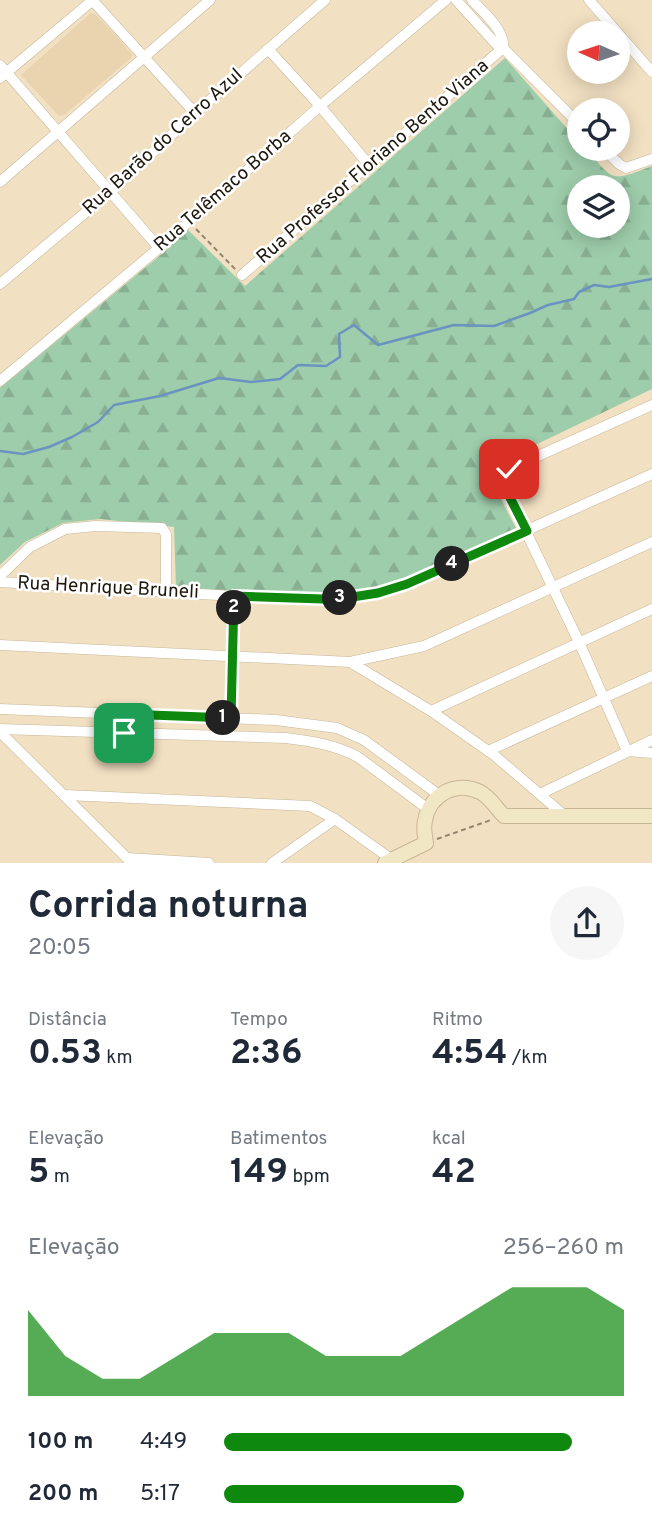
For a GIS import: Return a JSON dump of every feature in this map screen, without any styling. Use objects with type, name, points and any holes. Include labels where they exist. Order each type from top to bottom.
[{"type":"street","points":[[159,248],[2,72],[93,0],[195,113]]},
{"type":"street","points":[[0,181],[210,0]]},
{"type":"street","name":"Rua Barão do Cerro Azul","points":[[0,284],[110,192],[195,113],[325,0]]},
{"type":"street","name":"Rua Telêmaco Borba","points":[[0,381],[159,248],[320,106],[446,0]]},
{"type":"street","points":[[456,0],[497,45],[567,112]]},
{"type":"street","points":[[472,0],[502,34],[505,43],[503,48]]},
{"type":"street","points":[[589,0],[650,66]]},
{"type":"street","name":"Rua Professor Floriano Bento Viana","points":[[242,275],[503,48]]},
{"type":"street","points":[[268,49],[369,165]]},
{"type":"street","points":[[617,161],[629,168],[652,159]]},
{"type":"street","points":[[627,751],[579,642],[502,482],[503,474],[509,469],[652,405]]},
{"type":"street","name":"Rua Henrique Bruneli","points":[[0,582],[323,599],[378,593],[407,584],[652,474]]},
{"type":"street","points":[[0,576],[30,547],[65,529],[96,526],[162,528],[166,534],[166,592]]},
{"type":"street","points":[[0,645],[350,662],[424,646],[652,542]]},
{"type":"street","points":[[231,718],[234,596]]},
{"type":"street","points":[[431,711],[652,609]]},
{"type":"street","points":[[350,662],[431,711],[488,751],[566,817]]},
{"type":"street","points":[[488,751],[652,676]]},
{"type":"street","points":[[0,709],[276,720],[337,728],[364,740],[439,795]]},
{"type":"street","points":[[123,714],[124,733]]},
{"type":"street","points":[[0,731],[286,738],[317,742],[358,757],[428,809]]},
{"type":"street","points":[[0,731],[130,860],[209,863]]},
{"type":"street","points":[[540,794],[652,740]]},
{"type":"street","points":[[627,751],[652,753]]},
{"type":"street","points":[[65,796],[310,806],[335,820],[388,861],[426,843],[424,828],[428,809],[439,795],[455,789],[473,789],[484,794],[503,816],[652,816]]},
{"type":"street","points":[[272,863],[335,820]]},
{"type":"path","points":[[188,221],[242,275]]},
{"type":"path","points":[[426,843],[503,816]]},
{"type":"shaded area","points":[[91,13],[95,14],[132,55],[64,115],[59,116],[21,75]]},
{"type":"green space","points":[[505,58],[567,128],[567,161],[597,161],[612,175],[567,175],[567,238],[630,238],[628,175],[652,166],[652,389],[485,469],[516,528],[405,580],[346,595],[237,592],[176,587],[174,527],[100,519],[63,523],[25,542],[0,565],[0,388],[163,253],[187,229],[245,286]]},
{"type":"waterway","points":[[0,451],[23,454],[49,447],[98,422],[114,405],[160,396],[219,378],[251,382],[280,379],[298,365],[326,366],[340,357],[339,334],[354,325],[378,345],[454,325],[494,326],[548,305],[574,299],[579,292],[594,285],[609,287],[652,279]]},
{"type":"route","points":[[124,733],[123,714],[231,718],[234,596],[323,599],[378,593],[407,584],[527,531],[502,482],[503,474],[509,469]]}]
